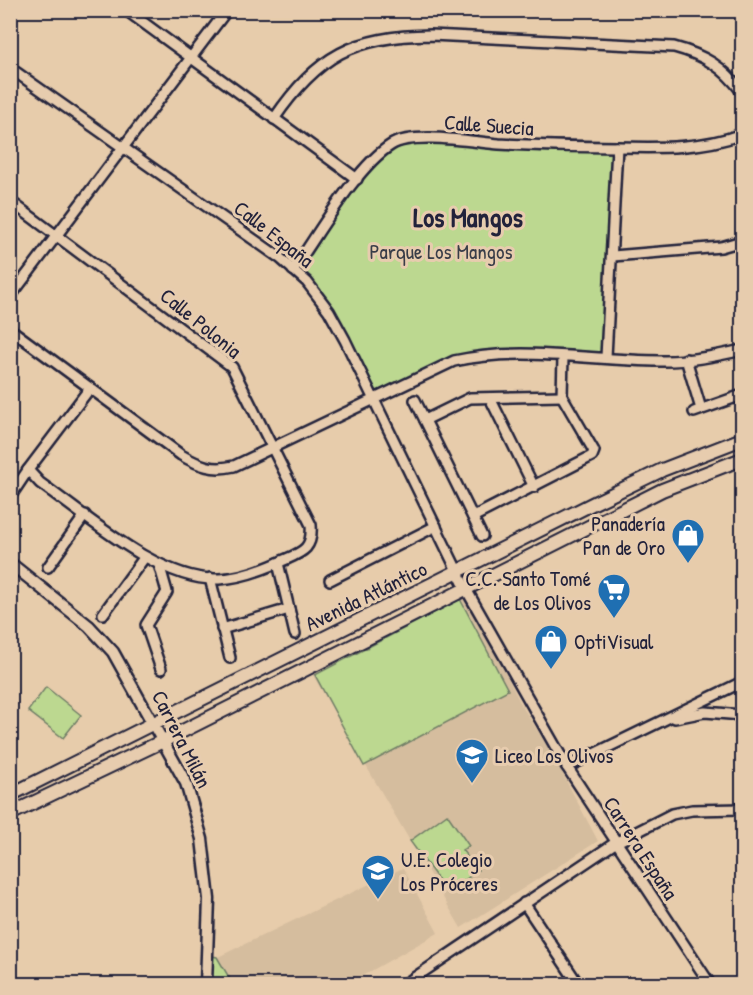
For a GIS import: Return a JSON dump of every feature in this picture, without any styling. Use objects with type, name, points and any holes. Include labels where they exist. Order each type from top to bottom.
[{"type":"main road","name":"Avenida Atlántico","points":[[10,795],[155,725],[662,470],[742,439]]},
{"type":"main road","name":"Avenida Atlántico","points":[[10,814],[163,741],[662,490],[742,459]]},
{"type":"street","points":[[126,10],[357,179]]},
{"type":"street","points":[[10,297],[227,10]]},
{"type":"street","points":[[274,119],[295,88],[335,56],[360,43],[392,35],[431,34],[674,47],[697,53],[715,63],[742,92]]},
{"type":"street","name":"Calle España","points":[[10,68],[123,145],[307,282],[329,311],[459,572]]},
{"type":"street","name":"Calle Suecia","points":[[293,270],[357,179],[393,143],[409,140],[674,148],[706,144],[742,134]]},
{"type":"street","points":[[606,357],[617,147]]},
{"type":"street","name":"Calle Polonia","points":[[10,201],[232,367],[311,525],[312,539],[299,553],[278,563]]},
{"type":"street","points":[[613,256],[720,247],[742,241]]},
{"type":"street","points":[[10,329],[181,455],[201,466],[219,470],[234,466],[375,401],[454,361],[506,355],[664,361],[742,350]]},
{"type":"street","points":[[473,518],[592,456],[594,452],[562,396],[563,357]]},
{"type":"street","points":[[686,359],[697,410],[742,395]]},
{"type":"street","points":[[10,497],[90,388]]},
{"type":"street","points":[[425,420],[470,398],[562,396]]},
{"type":"street","points":[[490,398],[534,487]]},
{"type":"street","points":[[415,400],[482,536]]},
{"type":"street","points":[[28,470],[40,483],[144,558],[159,564],[210,578],[242,576],[278,563],[295,634]]},
{"type":"street","points":[[48,567],[85,515]]},
{"type":"street","points":[[330,580],[436,526]]},
{"type":"street","points":[[103,614],[144,558]]},
{"type":"street","name":"Carrera Milán","points":[[10,563],[82,620],[113,652],[186,783],[202,839],[209,899],[206,984]]},
{"type":"street","points":[[159,564],[167,592],[146,625],[161,669]]},
{"type":"street","name":"Carrera España","points":[[459,572],[466,589],[567,767],[710,984]]},
{"type":"street","points":[[210,578],[230,658]]},
{"type":"street","points":[[222,629],[289,609]]},
{"type":"street","points":[[567,767],[742,682]]},
{"type":"street","points":[[661,720],[705,712],[742,715]]},
{"type":"street","points":[[405,984],[615,843],[672,814],[692,810],[742,809]]},
{"type":"street","points":[[524,903],[574,983]]},
{"type":"shaded area","name":"Liceo Los Olivos","points":[[457,598],[468,600],[522,706],[551,752],[598,841],[461,928],[311,672]]},
{"type":"shaded area","name":"U.E. Colegio Los Próceres","points":[[403,868],[438,933],[348,984],[233,984],[218,957]]},
{"type":"green space","name":"Parque Los Mangos","points":[[409,140],[617,147],[606,357],[475,357],[375,401],[345,340],[293,270],[381,153]]},
{"type":"green space","points":[[460,599],[508,690],[364,766],[315,675]]},
{"type":"green space","points":[[46,687],[81,715],[63,738],[28,711]]},
{"type":"green space","points":[[447,814],[469,846],[462,850],[478,870],[448,893],[410,841]]},
{"type":"green space","points":[[208,955],[217,957],[233,984],[207,984]]},
{"type":"place","name":"Panadería Pan de Oro","points":[[688,564]]},
{"type":"place","name":"C.C. Santo Tomé de Los Olivos","points":[[614,619]]},
{"type":"place","name":"OptiVisual","points":[[551,670]]},
{"type":"place","name":"Liceo Los Olivos","points":[[472,784]]},
{"type":"place","name":"U.E. Colegio Los Próceres","points":[[378,900]]},
{"type":"district","name":"Los Mangos","points":[[468,217]]}]
